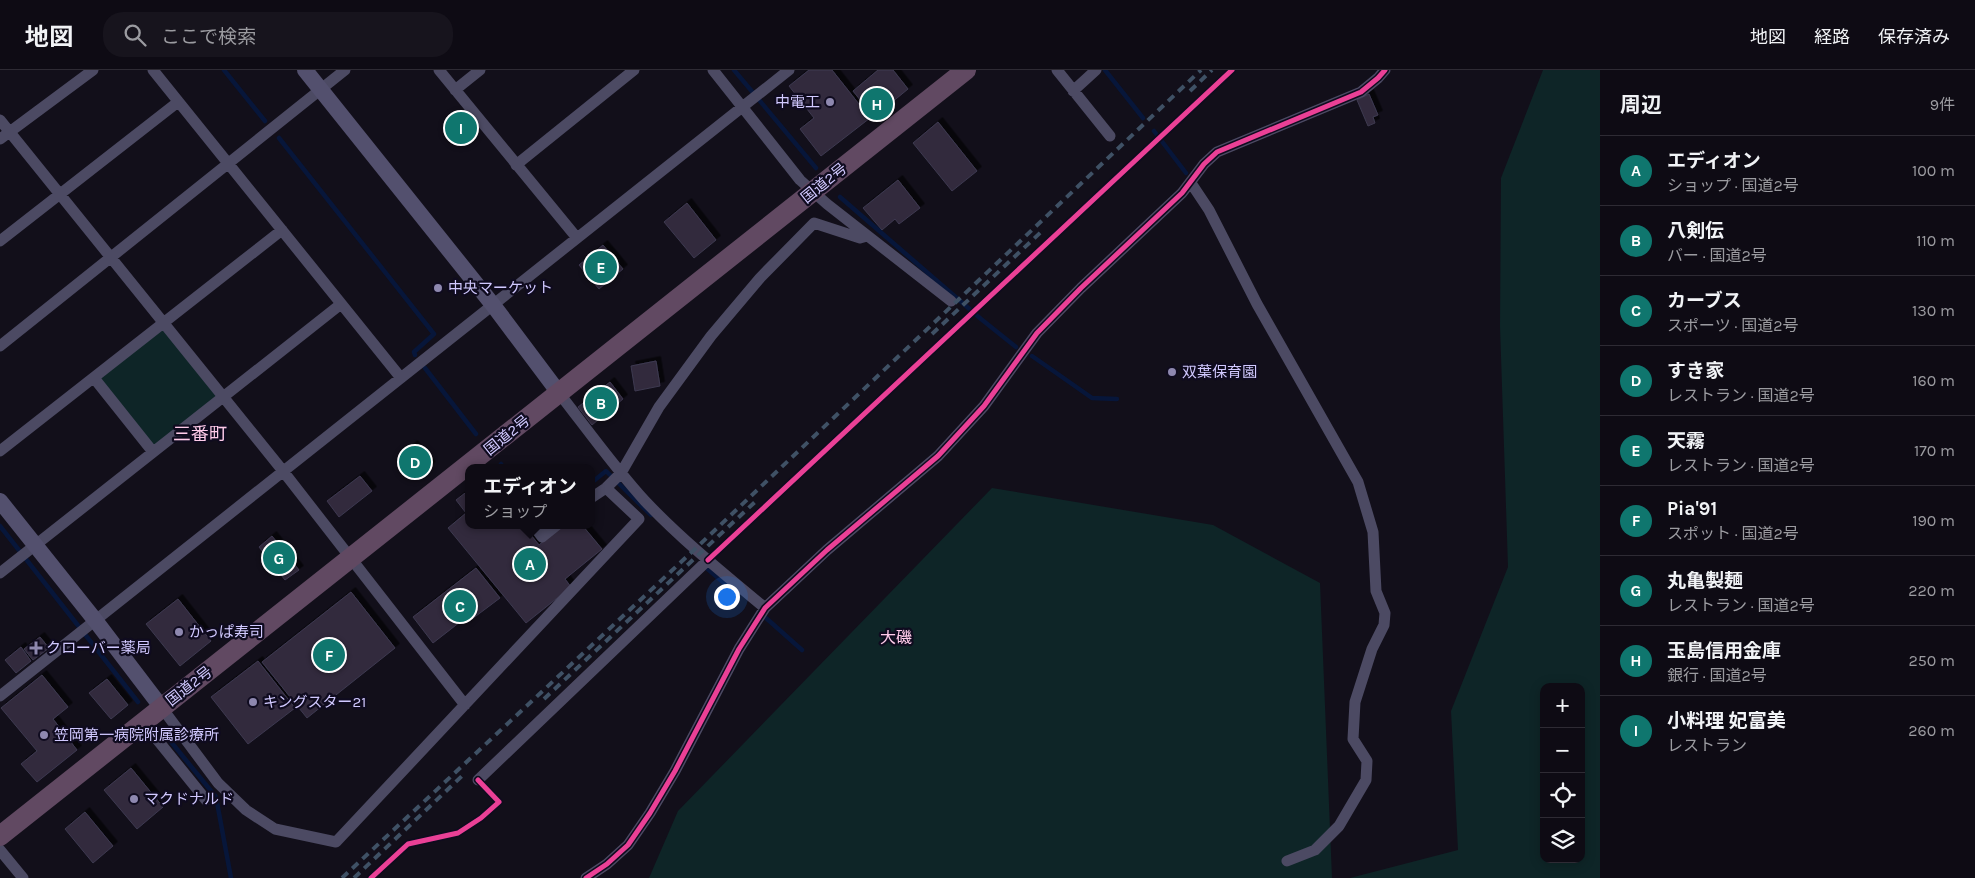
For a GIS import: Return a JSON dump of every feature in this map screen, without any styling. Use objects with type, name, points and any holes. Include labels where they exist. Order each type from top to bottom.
[{"type":"highway","name":"国道2号","points":[[484,463],[559,393],[966,70]]},
{"type":"highway","name":"国道2号","points":[[0,836],[350,558],[465,476]]},
{"type":"street","points":[[0,139],[93,70]]},
{"type":"street","points":[[153,70],[401,378]]},
{"type":"street","points":[[0,501],[26,552],[86,627],[162,708],[218,783],[246,810],[275,829],[336,842],[639,519],[559,393],[493,305],[305,70]]},
{"type":"street","points":[[0,346],[345,70]]},
{"type":"street","points":[[439,70],[577,238]]},
{"type":"street","points":[[455,90],[480,70]]},
{"type":"street","points":[[516,165],[634,70]]},
{"type":"street","points":[[713,70],[745,106],[800,180],[951,301]]},
{"type":"street","points":[[0,696],[789,70]]},
{"type":"street","points":[[1057,70],[1110,136]]},
{"type":"street","points":[[1073,90],[1096,70]]},
{"type":"street","points":[[586,878],[607,864],[628,845],[650,813],[675,771],[739,649],[765,608],[827,550],[938,456],[984,406],[1037,333],[1081,288],[1191,183],[1204,164],[1217,152],[1361,92],[1385,70]]},
{"type":"street","points":[[0,241],[59,193],[178,102]]},
{"type":"street","points":[[0,120],[283,471],[465,705]]},
{"type":"street","points":[[1191,183],[1209,210],[1258,304],[1358,482],[1373,532],[1376,591],[1385,613],[1384,625],[1372,649],[1355,702],[1353,739],[1367,761],[1366,780],[1339,826],[1314,850],[1286,861]]},
{"type":"street","points":[[595,495],[614,480],[658,407],[711,336],[760,278],[814,223],[860,238],[868,236]]},
{"type":"street","points":[[0,451],[282,230]]},
{"type":"street","points":[[0,573],[341,304]]},
{"type":"street","points":[[94,378],[153,452]]},
{"type":"street","points":[[614,480],[646,501],[705,564],[765,608]]},
{"type":"street","points":[[536,529],[542,537],[552,529]]},
{"type":"street","points":[[478,780],[705,564]]},
{"type":"street","points":[[143,722],[206,800]]},
{"type":"street","points":[[0,850],[23,878]]},
{"type":"green space","points":[[1543,70],[1600,70],[1600,878],[1350,878],[1458,850],[1451,711],[1508,567],[1500,326],[1501,178]]},
{"type":"green space","points":[[163,323],[223,397],[153,452],[94,378]]},
{"type":"green space","points":[[992,488],[1213,525],[1320,583],[1332,878],[649,878],[678,811]]},
{"type":"building","name":"中電工","points":[[809,70],[832,70],[870,118],[821,156],[800,129],[814,118],[789,86]]},
{"type":"building","points":[[878,70],[893,70],[908,89],[874,117],[853,91]]},
{"type":"building","points":[[1369,94],[1378,115],[1373,117],[1375,123],[1368,126],[1357,100]]},
{"type":"building","points":[[938,122],[977,171],[952,191],[913,143]]},
{"type":"building","points":[[898,180],[920,208],[899,224],[895,219],[882,230],[863,208]]},
{"type":"building","points":[[687,203],[716,240],[694,258],[664,222]]},
{"type":"building","points":[[603,245],[623,269],[599,289],[579,265]]},
{"type":"building","points":[[656,361],[660,386],[635,391],[631,366]]},
{"type":"building","points":[[610,382],[623,399],[592,425],[578,407]]},
{"type":"building","points":[[413,445],[431,466],[417,478],[399,457]]},
{"type":"building","points":[[360,476],[372,491],[339,517],[327,501]]},
{"type":"building","points":[[465,493],[465,512],[456,500]]},
{"type":"building","points":[[465,514],[465,529],[526,529],[539,545],[558,529],[585,529],[602,549],[565,579],[571,587],[526,623],[448,528]]},
{"type":"building","points":[[272,536],[299,570],[285,580],[259,547]]},
{"type":"building","points":[[476,568],[500,598],[472,619],[469,615],[433,643],[413,617]]},
{"type":"building","points":[[351,592],[395,648],[307,718],[262,662]]},
{"type":"building","name":"かっぱ寿司","points":[[178,599],[211,641],[180,666],[146,624]]},
{"type":"building","name":"クローバー薬局","points":[[40,637],[49,648],[33,660],[24,649]]},
{"type":"building","points":[[21,647],[31,661],[16,673],[5,660]]},
{"type":"building","name":"キングスター21","points":[[258,661],[295,708],[248,744],[211,697]]},
{"type":"building","name":"笠岡第一病院附属診療所","points":[[42,675],[68,707],[53,719],[77,750],[37,782],[21,764],[37,751],[1,708]]},
{"type":"building","points":[[107,679],[128,705],[111,719],[89,693]]},
{"type":"building","name":"マクドナルド","points":[[131,768],[163,807],[137,829],[104,790]]},
{"type":"building","points":[[85,812],[113,846],[93,863],[65,829]]},
{"type":"waterway","points":[[224,70],[265,121]]},
{"type":"waterway","points":[[734,70],[816,168]]},
{"type":"waterway","points":[[1105,70],[1143,118]]},
{"type":"waterway","points":[[1154,131],[1186,173]]},
{"type":"waterway","points":[[279,138],[434,334],[414,352],[415,355]]},
{"type":"waterway","points":[[840,197],[1016,347]]},
{"type":"waterway","points":[[1032,356],[1092,398],[1117,399]]},
{"type":"waterway","points":[[425,368],[476,434]]},
{"type":"waterway","points":[[595,480],[606,471],[651,515]]},
{"type":"waterway","points":[[0,526],[138,702]]},
{"type":"waterway","points":[[703,565],[731,589]]},
{"type":"waterway","points":[[766,618],[802,650]]},
{"type":"waterway","points":[[163,732],[216,797],[231,878]]},
{"type":"railway","points":[[342,878],[695,549],[1201,70]]},
{"type":"railway","points":[[1190,91],[1212,70]]},
{"type":"railway","points":[[932,334],[1041,232]]},
{"type":"railway","points":[[544,699],[756,501]]},
{"type":"railway","points":[[354,878],[462,776]]},
{"type":"cycle path","points":[[708,560],[1232,70]]},
{"type":"cycle path","points":[[586,878],[607,864],[628,845],[650,813],[675,771],[739,649],[765,608],[827,550],[938,456],[984,406],[1037,333],[1081,288],[1182,193],[1204,164],[1217,152],[1361,92],[1385,70]]},
{"type":"cycle path","points":[[371,878],[408,844],[458,833],[481,818],[499,802],[478,780]]},
{"type":"place","name":"中電工","points":[[830,102]]},
{"type":"place","name":"玉島信用金庫","points":[[877,104]]},
{"type":"place","name":"小料理 妃富美","points":[[461,128]]},
{"type":"place","name":"天霧","points":[[601,267]]},
{"type":"place","name":"中央マーケット","points":[[438,288]]},
{"type":"place","name":"双葉保育園","points":[[1172,372]]},
{"type":"place","name":"八剣伝","points":[[601,403]]},
{"type":"place","name":"すき家","points":[[415,462]]},
{"type":"place","name":"丸亀製麺","points":[[279,558]]},
{"type":"place","name":"エディオン","points":[[530,564]]},
{"type":"place","name":"カーブス","points":[[460,606]]},
{"type":"place","name":"かっぱ寿司","points":[[179,632]]},
{"type":"place","name":"クローバー薬局","points":[[36,648]]},
{"type":"place","name":"Pia'91","points":[[329,655]]},
{"type":"place","name":"キングスター21","points":[[253,702]]},
{"type":"place","name":"笠岡第一病院附属診療所","points":[[44,735]]},
{"type":"place","name":"マクドナルド","points":[[134,799]]},
{"type":"district","name":"三番町","points":[[200,434]]},
{"type":"district","name":"大磯","points":[[896,637]]}]
